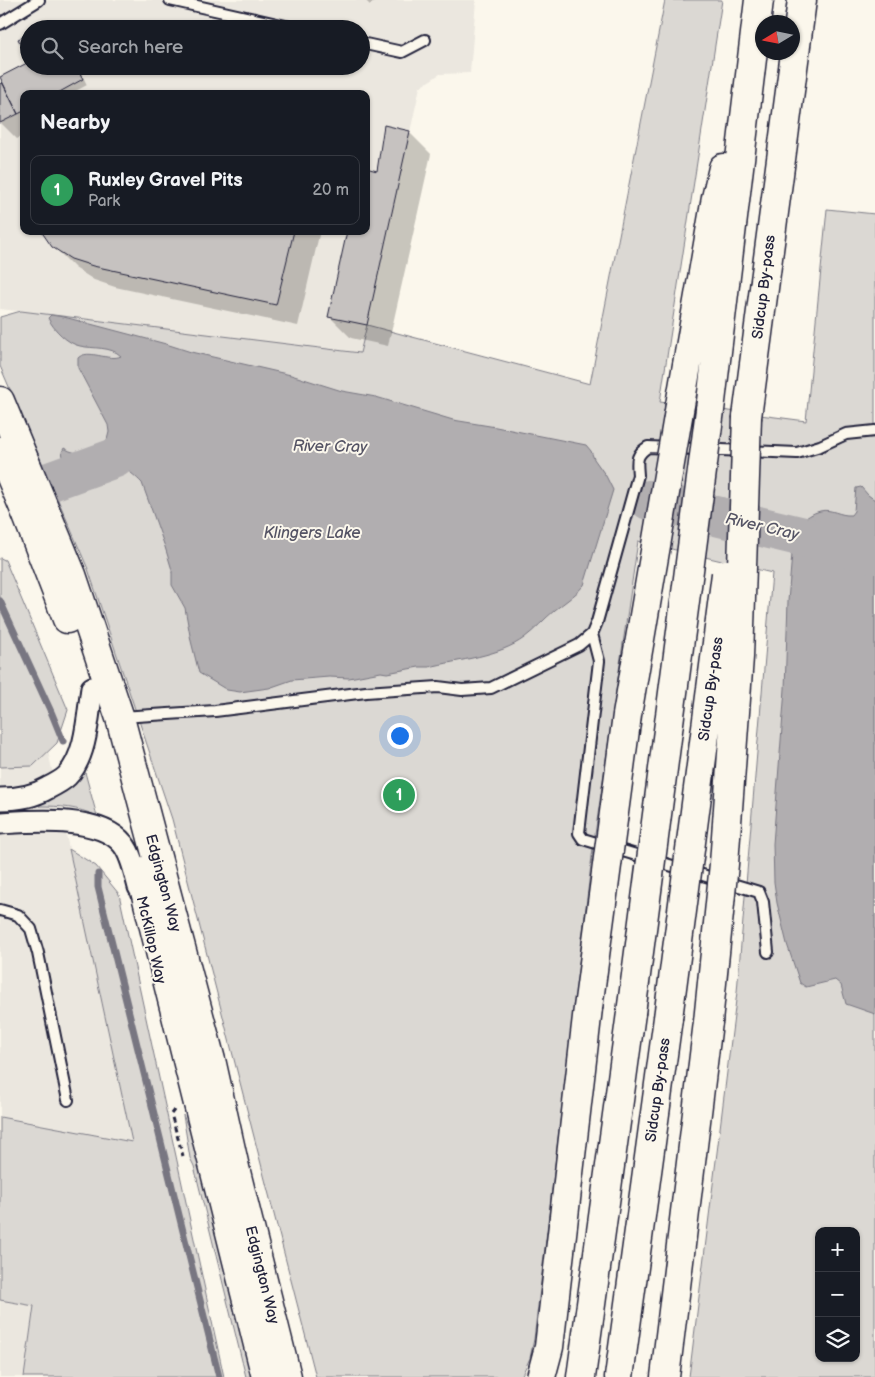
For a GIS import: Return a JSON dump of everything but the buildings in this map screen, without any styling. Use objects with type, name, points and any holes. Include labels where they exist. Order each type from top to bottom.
[{"type":"main road","points":[[581,1377],[631,1014],[710,410],[752,44],[759,0]]},
{"type":"main road","name":"Sidcup By-pass","points":[[619,1377],[802,0]]},
{"type":"main road","points":[[542,1377],[549,1347],[588,1008],[627,715],[716,198],[752,44]]},
{"type":"main road","name":"Edgington Way","points":[[0,401],[72,575],[120,718],[212,1064],[236,1172],[287,1377]]},
{"type":"main road","points":[[665,1377],[708,1022],[724,864],[739,666],[747,417]]},
{"type":"main road","name":"Edgington Way","points":[[0,451],[55,586],[92,688],[122,798],[266,1377]]},
{"type":"street","points":[[0,799],[34,795],[68,775],[77,761],[84,743],[92,688]]},
{"type":"street","name":"McKillop Way","points":[[0,823],[48,820],[79,824],[93,827],[115,836],[123,844],[133,867],[140,892],[185,1099],[212,1159]]},
{"type":"lane","points":[[0,24],[39,0]]},
{"type":"lane","points":[[170,0],[259,20]]},
{"type":"lane","points":[[370,45],[402,52],[425,40]]},
{"type":"lane","points":[[120,718],[215,711],[366,692],[438,687],[462,690],[491,688],[579,645],[592,634],[638,474],[637,461],[640,452],[648,447],[797,453],[820,446],[846,434],[875,431]]},
{"type":"lane","points":[[592,634],[599,661],[579,833],[583,839],[759,892],[768,952]]},
{"type":"lane","points":[[0,910],[18,915],[31,929],[38,953],[68,1100]]},
{"type":"shaded area","points":[[0,0],[476,0],[470,73],[440,74],[420,87],[361,353],[0,309]]},
{"type":"shaded area","points":[[665,0],[722,0],[660,402],[806,421],[827,209],[875,214],[875,1377],[689,1377],[737,992],[772,573],[638,541],[593,848],[534,1339],[530,1358],[521,1377],[316,1377],[172,819],[88,569],[0,366],[0,317],[21,311],[360,353],[367,325],[590,384]]},
{"type":"shaded area","points":[[0,558],[5,560],[68,710],[57,743],[33,766],[0,767]]},
{"type":"shaded area","points":[[0,585],[27,653],[132,1142],[0,1117]]},
{"type":"shaded area","points":[[83,765],[97,816],[69,808],[39,806],[61,792]]},
{"type":"shaded area","points":[[69,849],[96,866],[119,894],[224,1377],[24,1377],[34,1306],[0,1300],[0,1117],[132,1142]]},
{"type":"shaded area","points":[[183,1115],[207,1173],[258,1377],[246,1377],[194,1166],[190,1158]]},
{"type":"shaded area","points":[[0,1300],[34,1305],[24,1377],[0,1377]]},
{"type":"water","name":"Klingers Lake","points":[[51,315],[191,352],[291,375],[342,391],[376,397],[453,420],[586,445],[613,490],[584,585],[524,638],[491,653],[429,667],[387,673],[381,672],[349,678],[329,677],[292,680],[269,688],[240,692],[227,690],[199,673],[185,608],[172,585],[172,570],[142,483],[129,471],[120,467],[109,467],[92,475],[80,491],[77,486],[66,484],[58,466],[63,456],[64,448],[80,453],[91,452],[106,444],[109,432],[108,425],[78,368],[78,358],[87,354],[111,357],[121,356],[107,349],[75,345],[53,327],[48,318]]},
{"type":"water","points":[[861,487],[875,500],[875,1014],[846,1004],[841,985],[835,980],[806,987],[800,983],[787,944],[774,882],[773,844],[785,689],[788,601],[792,554],[788,540],[778,533],[779,528],[796,525],[814,513],[824,510],[851,515],[854,511],[856,488]]},
{"type":"waterway","name":"River Cray","points":[[49,482],[115,458]]},
{"type":"waterway","name":"River Cray","points":[[649,500],[875,554]]},
{"type":"waterway","points":[[0,601],[63,741]]},
{"type":"waterway","points":[[98,874],[98,887],[219,1377]]},
{"type":"place","name":"Ruxley Gravel Pits","points":[[399,795]]}]
